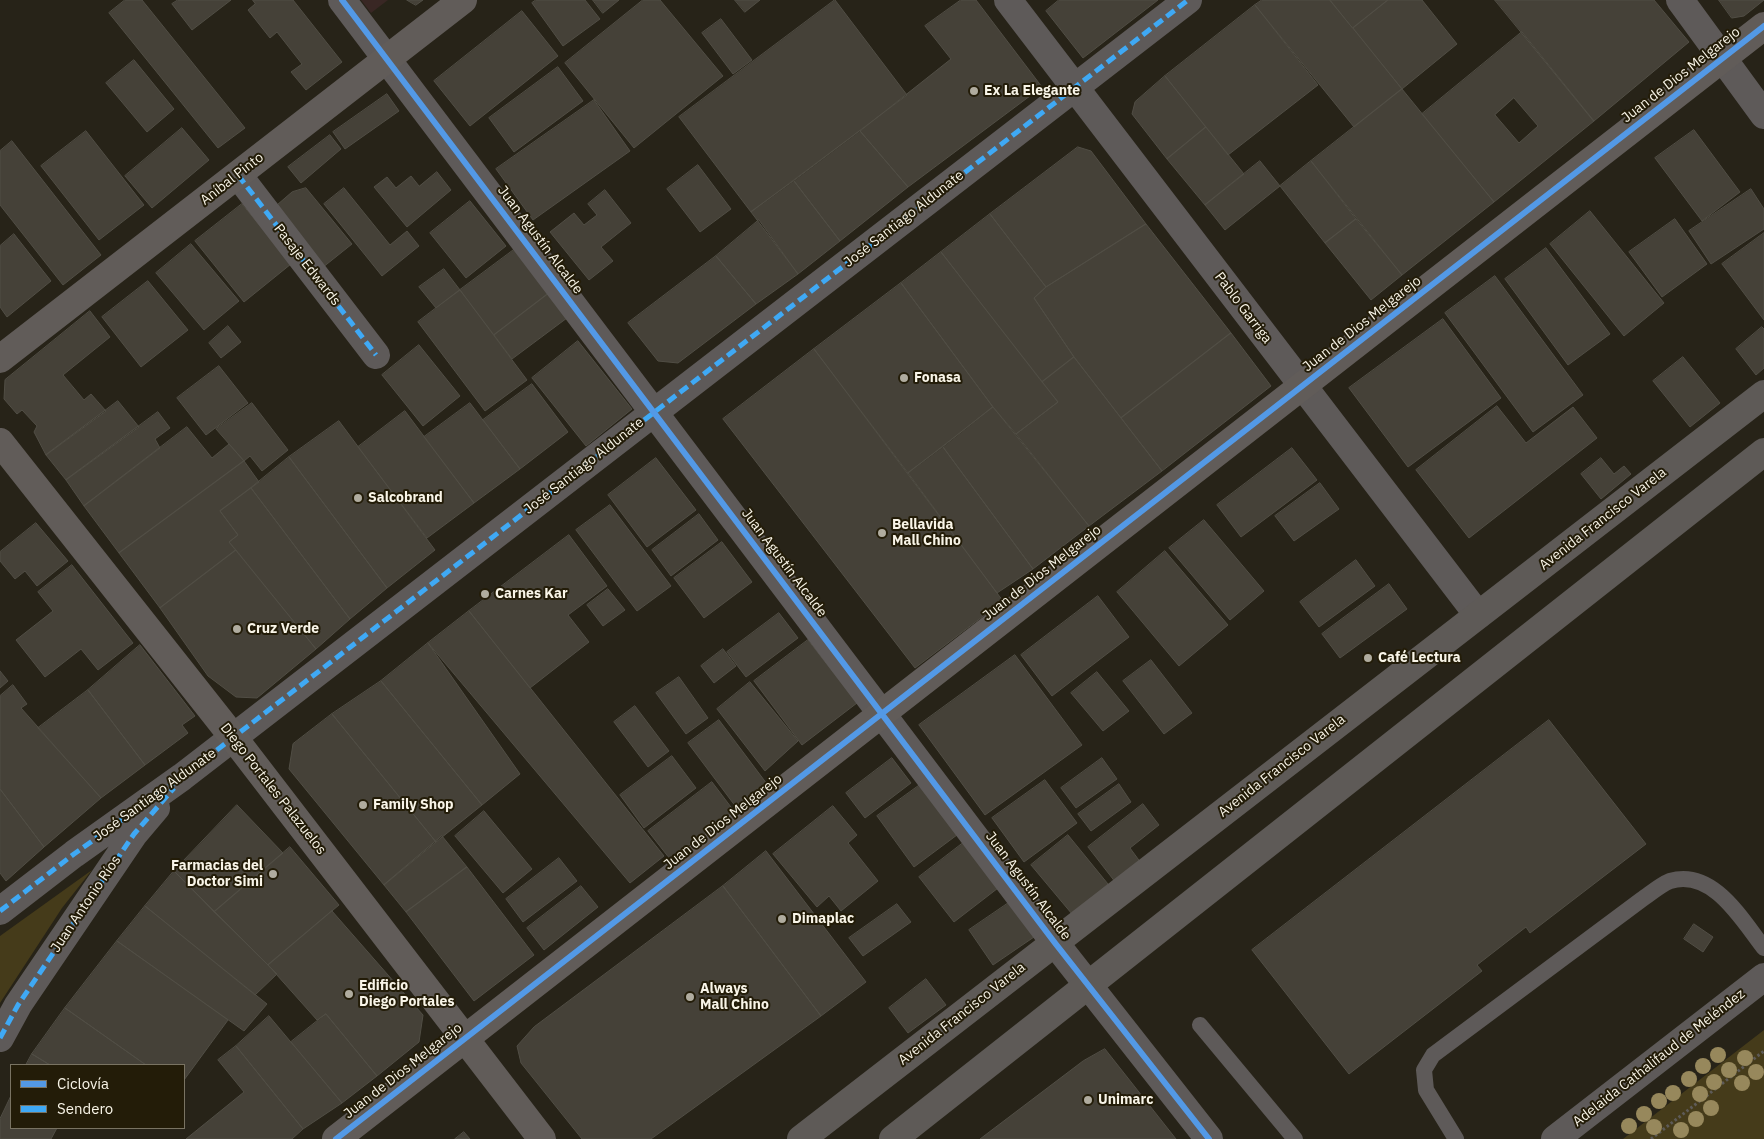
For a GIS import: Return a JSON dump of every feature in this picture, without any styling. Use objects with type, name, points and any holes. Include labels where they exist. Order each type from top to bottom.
[{"type":"main road","name":"Avenida Francisco Varela","points":[[801,1139],[1764,394]]},
{"type":"main road","points":[[893,1139],[1764,452]]},
{"type":"street","name":"Juan Agustín Alcalde","points":[[342,0],[1055,943],[1209,1139]]},
{"type":"street","name":"Aníbal Pinto","points":[[0,359],[464,0]]},
{"type":"street","name":"Pablo Garriga","points":[[1008,0],[1478,615]]},
{"type":"street","name":"José Santiago Aldunate","points":[[0,911],[74,854],[182,778],[1188,0]]},
{"type":"street","points":[[1680,0],[1764,115]]},
{"type":"street","name":"Juan de Dios Melgarejo","points":[[336,1139],[1764,26]]},
{"type":"street","name":"Pasaje Edwards","points":[[238,175],[376,355]]},
{"type":"street","name":"Diego Portales Palazuelos","points":[[0,442],[233,737],[542,1139]]},
{"type":"street","name":"Juan Antonio Ríos","points":[[0,1038],[18,1005],[134,834],[182,778]]},
{"type":"street","name":"Adelaida Cathalifaud de Meléndez","points":[[1555,1139],[1764,977]]},
{"type":"lane","points":[[1456,1139],[1426,1090],[1424,1070],[1433,1055],[1641,900],[1668,882],[1680,879],[1694,880],[1708,886],[1723,897],[1764,948]]},
{"type":"lane","points":[[1200,1025],[1295,1139]]},
{"type":"path","points":[[1652,1139],[1764,1051]]},
{"type":"shaded area","points":[[361,0],[388,0],[371,13]]},
{"type":"shaded area","points":[[92,870],[62,908],[0,1003],[0,936]]},
{"type":"shaded area","points":[[1764,1030],[1764,1139],[1623,1139]]},
{"type":"building","points":[[125,0],[142,0],[245,128],[218,148],[109,13]]},
{"type":"building","points":[[178,0],[231,0],[192,30],[172,4]]},
{"type":"building","points":[[253,0],[293,0],[342,62],[306,90],[291,72],[302,64],[277,32],[270,38],[248,10],[255,4]]},
{"type":"building","points":[[407,0],[423,0],[416,5]]},
{"type":"building","points":[[536,0],[585,0],[600,19],[563,46],[532,3]]},
{"type":"building","points":[[593,0],[619,0],[603,13]]},
{"type":"building","points":[[643,0],[660,0],[723,76],[634,148],[565,63]]},
{"type":"building","points":[[735,0],[760,0],[745,12]]},
{"type":"building","points":[[835,0],[907,95],[751,212],[679,117]]},
{"type":"building","name":"Ex La Elegante","points":[[961,0],[976,0],[1042,87],[908,187],[860,131],[951,59],[925,26]]},
{"type":"building","points":[[1059,0],[1158,0],[1083,58],[1046,11]]},
{"type":"building","points":[[1262,0],[1330,0],[1402,89],[1354,127],[1255,5]]},
{"type":"building","points":[[1330,0],[1388,0],[1353,28]]},
{"type":"building","points":[[1388,0],[1422,0],[1457,44],[1402,89],[1353,28]]},
{"type":"building","points":[[1495,0],[1654,0],[1689,42],[1594,121]]},
{"type":"building","points":[[1719,0],[1764,0],[1744,16],[1732,18]]},
{"type":"building","points":[[1255,5],[1318,85],[1228,155],[1165,76]]},
{"type":"building","points":[[522,11],[558,56],[470,126],[434,81]]},
{"type":"building","points":[[721,19],[752,60],[733,74],[702,33]]},
{"type":"building","points":[[1522,32],[1594,121],[1494,202],[1422,114]],"holes":[[[1514,98],[1538,126],[1519,143],[1495,115]]]},
{"type":"building","points":[[134,60],[174,109],[147,132],[106,83]]},
{"type":"building","points":[[558,67],[583,101],[514,152],[489,118]]},
{"type":"building","points":[[1165,76],[1206,127],[1167,159],[1132,114],[1135,102]]},
{"type":"building","points":[[1402,89],[1494,202],[1402,275],[1311,161]]},
{"type":"building","points":[[387,94],[399,111],[345,149],[333,132]]},
{"type":"building","points":[[594,100],[630,151],[533,220],[496,169]]},
{"type":"building","points":[[1206,127],[1244,174],[1205,205],[1167,159]]},
{"type":"building","points":[[182,128],[209,160],[152,208],[125,176]]},
{"type":"building","points":[[1694,130],[1740,192],[1702,221],[1655,158]]},
{"type":"building","points":[[86,131],[144,205],[99,240],[41,166]]},
{"type":"building","points":[[860,131],[908,187],[840,241],[794,181]]},
{"type":"building","points":[[330,135],[341,149],[301,183],[288,167]]},
{"type":"building","points":[[12,141],[101,255],[63,285],[0,205],[0,151]]},
{"type":"building","points":[[1078,147],[1091,151],[1146,224],[1046,287],[990,214]]},
{"type":"building","points":[[1260,161],[1280,186],[1225,230],[1205,205]]},
{"type":"building","points":[[1311,161],[1356,219],[1325,243],[1280,186]]},
{"type":"building","points":[[698,165],[731,209],[700,232],[667,189]]},
{"type":"building","points":[[437,172],[451,190],[407,227],[374,187],[387,177],[396,188],[411,176],[419,186]]},
{"type":"building","points":[[794,181],[840,241],[798,274],[751,212]]},
{"type":"building","points":[[306,188],[352,244],[317,272],[270,211],[292,192]]},
{"type":"building","points":[[344,188],[390,245],[407,231],[419,246],[382,276],[324,204]]},
{"type":"building","points":[[1751,189],[1764,209],[1764,229],[1711,264],[1689,231]]},
{"type":"building","points":[[605,190],[631,223],[601,247],[613,261],[589,280],[550,232],[574,213],[584,225],[597,215],[588,204]]},
{"type":"building","points":[[470,201],[506,246],[466,278],[430,233]]},
{"type":"building","points":[[242,204],[291,264],[244,302],[195,241]]},
{"type":"building","points":[[1590,211],[1664,303],[1624,336],[1550,244]]},
{"type":"building","points":[[990,214],[1046,287],[1034,298],[1074,357],[1042,382],[941,252]]},
{"type":"building","points":[[1356,219],[1402,275],[1371,300],[1325,243]]},
{"type":"building","points":[[1675,219],[1707,264],[1662,297],[1629,252]]},
{"type":"building","points":[[759,220],[798,274],[756,304],[716,256]]},
{"type":"building","points":[[1146,224],[1231,333],[1121,418],[1074,357],[1034,298],[1046,287]]},
{"type":"building","points":[[1764,233],[1764,320],[1722,264]]},
{"type":"building","points":[[14,234],[51,281],[7,317],[0,307],[0,246]]},
{"type":"building","points":[[191,244],[239,301],[204,330],[156,273]]},
{"type":"building","points":[[1546,248],[1610,334],[1568,365],[1505,279]]},
{"type":"building","points":[[515,249],[549,293],[494,335],[460,290]]},
{"type":"building","points":[[941,252],[1058,402],[1016,434],[993,407],[901,283]]},
{"type":"building","points":[[716,256],[756,304],[678,363],[658,361],[628,323]]},
{"type":"building","points":[[444,269],[460,290],[436,308],[419,287]]},
{"type":"building","points":[[1495,276],[1583,395],[1533,432],[1445,313]]},
{"type":"building","points":[[148,281],[188,330],[141,367],[102,317]]},
{"type":"building","name":"Fonasa","points":[[901,283],[993,407],[908,473],[814,349]]},
{"type":"building","points":[[460,290],[527,380],[485,411],[418,322]]},
{"type":"building","points":[[549,293],[567,318],[512,359],[494,335]]},
{"type":"building","points":[[90,311],[110,337],[63,375],[84,400],[91,394],[106,411],[46,455],[34,432],[37,426],[22,410],[17,414],[4,399],[5,380]]},
{"type":"building","points":[[1443,319],[1501,398],[1408,467],[1349,388]]},
{"type":"building","points":[[228,326],[241,342],[221,358],[209,343]]},
{"type":"building","points":[[1762,327],[1764,329],[1764,368],[1756,375],[1736,349]]},
{"type":"building","points":[[1231,333],[1271,386],[1162,471],[1121,418]]},
{"type":"building","points":[[578,341],[632,409],[586,446],[532,378]]},
{"type":"building","points":[[419,345],[460,396],[423,426],[382,375]]},
{"type":"building","name":"Bellavida Mall Chino","points":[[814,349],[1003,601],[915,668],[723,419]]},
{"type":"building","points":[[1074,357],[1162,471],[1089,526],[1016,434],[1058,402],[1042,382]]},
{"type":"building","points":[[1683,357],[1720,403],[1690,427],[1653,381]]},
{"type":"building","points":[[219,366],[248,403],[206,435],[177,398]]},
{"type":"building","points":[[532,384],[568,432],[520,469],[483,420]]},
{"type":"building","points":[[118,401],[139,427],[66,480],[46,455]]},
{"type":"building","points":[[252,403],[288,450],[262,471],[250,456],[244,461],[216,429]]},
{"type":"building","points":[[470,403],[520,469],[474,503],[424,437]]},
{"type":"building","points":[[1497,406],[1526,443],[1573,407],[1597,438],[1469,538],[1416,470]]},
{"type":"building","points":[[993,407],[1089,526],[1033,569],[943,447]]},
{"type":"building","points":[[405,411],[474,503],[427,538],[358,447]]},
{"type":"building","points":[[158,412],[170,428],[155,439],[160,448],[84,506],[66,480]]},
{"type":"building","name":"Salcobrand","points":[[339,421],[435,550],[387,588],[289,457]]},
{"type":"building","points":[[187,427],[212,458],[229,444],[244,461],[119,553],[84,506]]},
{"type":"building","points":[[943,447],[1033,569],[997,593],[908,473]]},
{"type":"building","points":[[1292,448],[1317,480],[1241,537],[1217,505]]},
{"type":"building","points":[[289,457],[387,588],[350,619],[251,488]]},
{"type":"building","points":[[656,458],[696,510],[647,547],[608,495]]},
{"type":"building","points":[[1601,458],[1614,474],[1624,466],[1631,474],[1601,499],[1581,474]]},
{"type":"building","points":[[244,461],[259,482],[220,511],[238,535],[229,542],[236,550],[160,608],[119,553]]},
{"type":"building","points":[[1320,483],[1339,509],[1294,541],[1275,516]]},
{"type":"building","points":[[251,488],[350,619],[316,649],[229,542],[238,535],[220,511]]},
{"type":"building","points":[[610,505],[671,586],[637,611],[576,530]]},
{"type":"building","points":[[699,514],[718,540],[671,576],[652,550]]},
{"type":"building","points":[[1204,520],[1264,591],[1230,620],[1169,548]]},
{"type":"building","points":[[36,523],[68,561],[37,586],[25,571],[15,579],[0,561],[0,552]]},
{"type":"building","points":[[569,535],[607,586],[568,615],[589,642],[530,688],[469,611]]},
{"type":"building","points":[[722,542],[752,582],[704,618],[674,578]]},
{"type":"building","name":"Cruz Verde","points":[[236,550],[316,649],[257,698],[236,697],[208,676],[160,608]]},
{"type":"building","points":[[1165,551],[1228,625],[1179,666],[1117,592]]},
{"type":"building","points":[[1356,560],[1375,586],[1319,627],[1300,602]]},
{"type":"building","points":[[72,565],[133,643],[98,670],[81,649],[45,677],[16,640],[53,611],[38,592]]},
{"type":"building","points":[[1389,584],[1407,609],[1340,658],[1322,634]]},
{"type":"building","points":[[608,589],[625,610],[603,626],[587,605]]},
{"type":"building","points":[[1098,596],[1129,637],[1052,696],[1021,655]]},
{"type":"building","points":[[469,611],[664,856],[630,883],[428,643]]},
{"type":"building","points":[[779,613],[798,638],[746,677],[727,652]]},
{"type":"building","points":[[808,640],[857,703],[802,745],[754,681]]},
{"type":"building","points":[[428,643],[520,774],[482,805],[381,681]]},
{"type":"building","points":[[140,645],[195,716],[182,725],[188,733],[145,765],[88,690]]},
{"type":"building","points":[[723,649],[736,666],[714,683],[701,666]]},
{"type":"building","points":[[1015,655],[1082,745],[985,815],[919,725]]},
{"type":"building","points":[[1151,660],[1192,713],[1164,734],[1123,681]]},
{"type":"building","points":[[0,671],[8,681],[0,688]]},
{"type":"building","points":[[1097,672],[1129,711],[1103,731],[1071,693]]},
{"type":"building","points":[[679,677],[708,718],[686,734],[656,693]]},
{"type":"building","points":[[381,681],[482,805],[436,842],[332,714]]},
{"type":"building","points":[[750,682],[798,741],[765,771],[717,709]]},
{"type":"building","points":[[13,685],[27,704],[21,708],[101,798],[44,847],[0,789],[0,696]]},
{"type":"building","points":[[88,690],[145,765],[101,798],[38,728]]},
{"type":"building","points":[[635,706],[669,751],[648,767],[614,722]]},
{"type":"building","name":"Family Shop","points":[[332,714],[436,842],[384,885],[289,769],[293,744]]},
{"type":"building","points":[[719,720],[767,784],[736,807],[688,743]]},
{"type":"building","points":[[1549,720],[1646,844],[1530,933],[1526,927],[1477,965],[1482,971],[1349,1074],[1252,950]]},
{"type":"building","points":[[672,756],[696,788],[644,828],[620,795]]},
{"type":"building","points":[[892,758],[911,783],[865,818],[846,793]]},
{"type":"building","points":[[1102,758],[1117,779],[1076,808],[1061,788]]},
{"type":"building","points":[[1045,780],[1077,823],[1024,862],[992,818]]},
{"type":"building","points":[[712,782],[734,811],[670,859],[648,831]]},
{"type":"building","points":[[924,782],[961,832],[914,867],[877,816]]},
{"type":"building","points":[[1119,784],[1131,802],[1091,831],[1078,814]]},
{"type":"building","points":[[0,789],[44,847],[6,881],[0,873]]},
{"type":"building","points":[[1143,804],[1159,825],[1130,848],[1141,863],[1116,883],[1088,847]]},
{"type":"building","points":[[237,805],[283,853],[214,912],[174,871]]},
{"type":"building","points":[[833,806],[857,835],[848,843],[878,881],[841,911],[829,896],[817,907],[773,854]]},
{"type":"building","points":[[484,811],[532,869],[503,893],[455,836]]},
{"type":"building","points":[[1068,835],[1108,884],[1072,914],[1031,865]]},
{"type":"building","points":[[442,836],[467,867],[406,912],[384,885]]},
{"type":"building","points":[[967,840],[1002,885],[954,922],[919,877]]},
{"type":"building","points":[[290,847],[339,905],[268,965],[214,912]]},
{"type":"building","name":"Dimaplac","points":[[766,851],[866,982],[821,1016],[723,886]]},
{"type":"building","points":[[559,858],[577,881],[523,922],[506,899]]},
{"type":"building","points":[[467,867],[534,955],[474,1001],[406,912]]},
{"type":"building","points":[[174,871],[277,974],[255,995],[145,906]]},
{"type":"building","points":[[581,886],[598,907],[544,950],[527,928]]},
{"type":"building","name":"Always Mall Chino","points":[[723,886],[821,1016],[651,1139],[582,1139],[521,1063],[517,1046],[534,1027]]},
{"type":"building","points":[[1010,902],[1034,937],[993,965],[969,930]]},
{"type":"building","points":[[897,904],[911,922],[863,956],[849,938]]},
{"type":"building","points":[[145,906],[267,1004],[244,1031],[117,941]]},
{"type":"building","name":"Edificio Diego Portales","points":[[332,911],[423,1015],[419,1042],[377,1076],[326,1014],[317,1020],[268,965]]},
{"type":"building","points":[[1694,924],[1713,937],[1703,952],[1684,939]]},
{"type":"building","points":[[117,941],[228,1020],[185,1079],[185,1064],[145,1064],[65,1008]]},
{"type":"building","points":[[926,979],[946,1005],[908,1033],[889,1008]]},
{"type":"building","points":[[65,1008],[145,1064],[48,1064],[32,1054]]},
{"type":"building","points":[[326,1014],[377,1076],[342,1103],[291,1042]]},
{"type":"building","points":[[269,1016],[342,1103],[303,1129],[236,1046]]},
{"type":"building","points":[[236,1046],[303,1129],[292,1139],[186,1139],[244,1092],[218,1060]]},
{"type":"building","name":"Unimarc","points":[[1105,1049],[1176,1139],[980,1139],[1083,1061]]},
{"type":"building","points":[[32,1054],[48,1064],[27,1064]]},
{"type":"building","points":[[10,1098],[10,1129],[56,1129],[51,1139],[0,1139],[0,1119]]},
{"type":"building","points":[[464,1132],[470,1139],[455,1139]]},
{"type":"marked path","points":[[0,911],[74,854],[182,777],[1188,0]]},
{"type":"marked path","points":[[238,175],[376,355]]},
{"type":"marked path","points":[[0,1038],[18,1005],[134,834],[174,788]]},
{"type":"cycle path","points":[[342,0],[1055,943],[1209,1139]]},
{"type":"cycle path","points":[[336,1139],[1764,26]]},
{"type":"place","name":"Ex La Elegante","points":[[974,91]]},
{"type":"place","name":"Fonasa","points":[[904,378]]},
{"type":"place","name":"Salcobrand","points":[[358,498]]},
{"type":"place","name":"Bellavida Mall Chino","points":[[882,533]]},
{"type":"place","name":"Carnes Kar","points":[[485,594]]},
{"type":"place","name":"Cruz Verde","points":[[237,629]]},
{"type":"place","name":"Café Lectura","points":[[1368,658]]},
{"type":"place","name":"Family Shop","points":[[363,805]]},
{"type":"place","name":"Farmacias del Doctor Simi","points":[[273,874]]},
{"type":"place","name":"Dimaplac","points":[[782,919]]},
{"type":"place","name":"Edificio Diego Portales","points":[[349,994]]},
{"type":"place","name":"Always Mall Chino","points":[[690,997]]},
{"type":"place","name":"Unimarc","points":[[1088,1100]]}]
